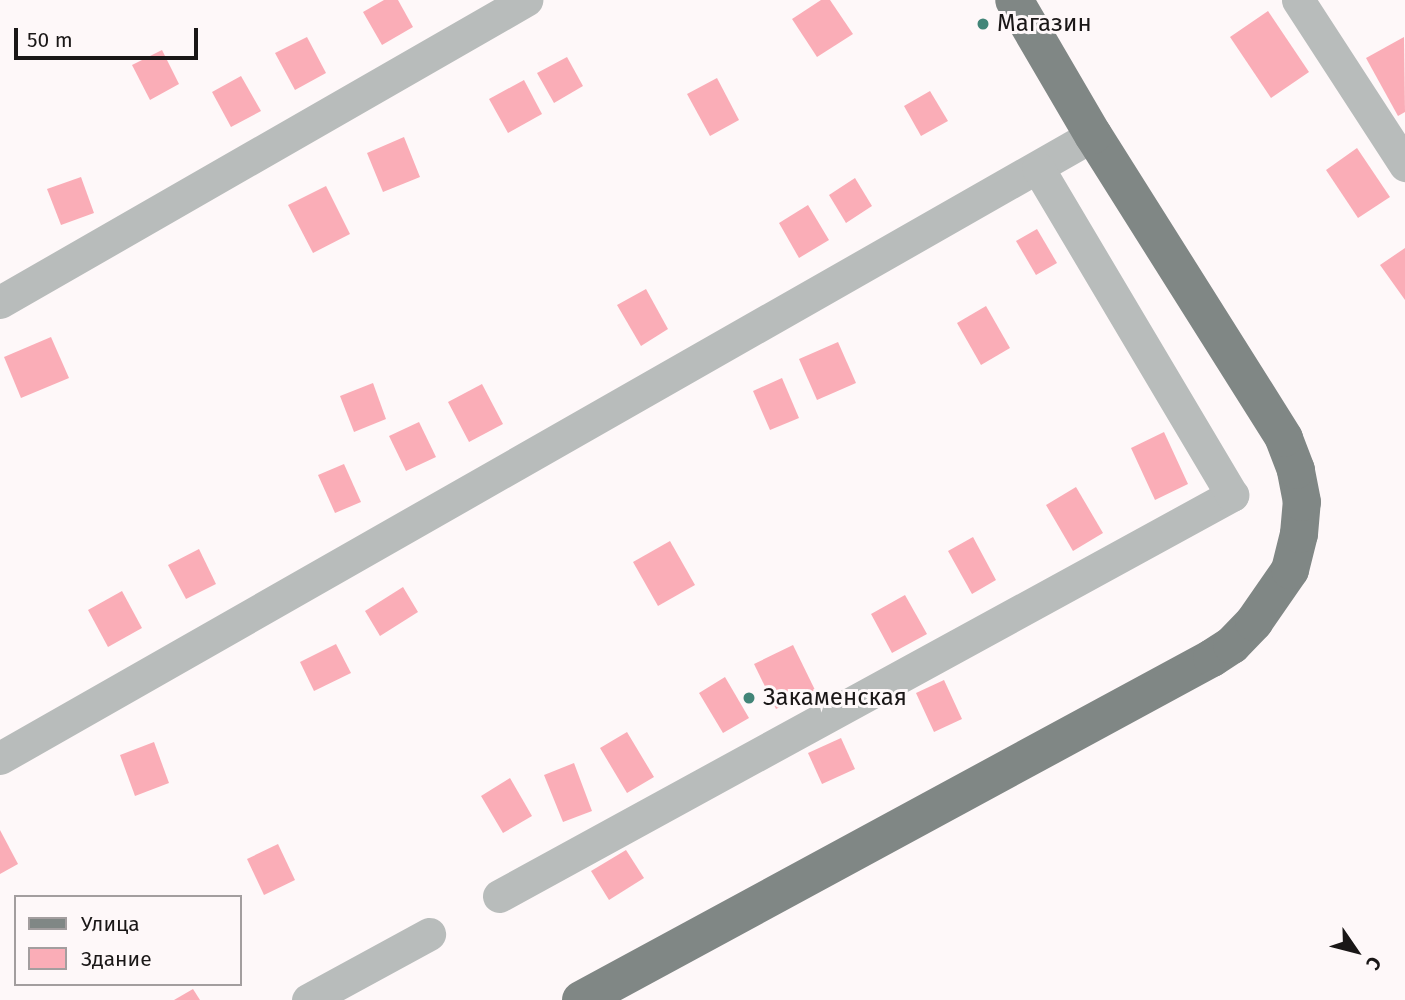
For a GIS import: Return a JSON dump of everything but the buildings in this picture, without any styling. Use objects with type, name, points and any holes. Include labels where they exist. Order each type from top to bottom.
[{"type":"main road","points":[[581,1000],[1212,659],[1232,645],[1275,596],[1290,570],[1299,534],[1302,502],[1296,470],[1283,438],[1093,135],[1014,0]]},
{"type":"lane","points":[[0,302],[526,0]]},
{"type":"lane","points":[[1298,0],[1405,165]]},
{"type":"lane","points":[[0,758],[1093,135]]},
{"type":"lane","points":[[499,896],[1232,495],[1038,168]]},
{"type":"lane","points":[[308,1000],[429,934]]},
{"type":"place","name":"Магазин","points":[[983,24]]},
{"type":"place","name":"Закаменская","points":[[749,698]]}]
